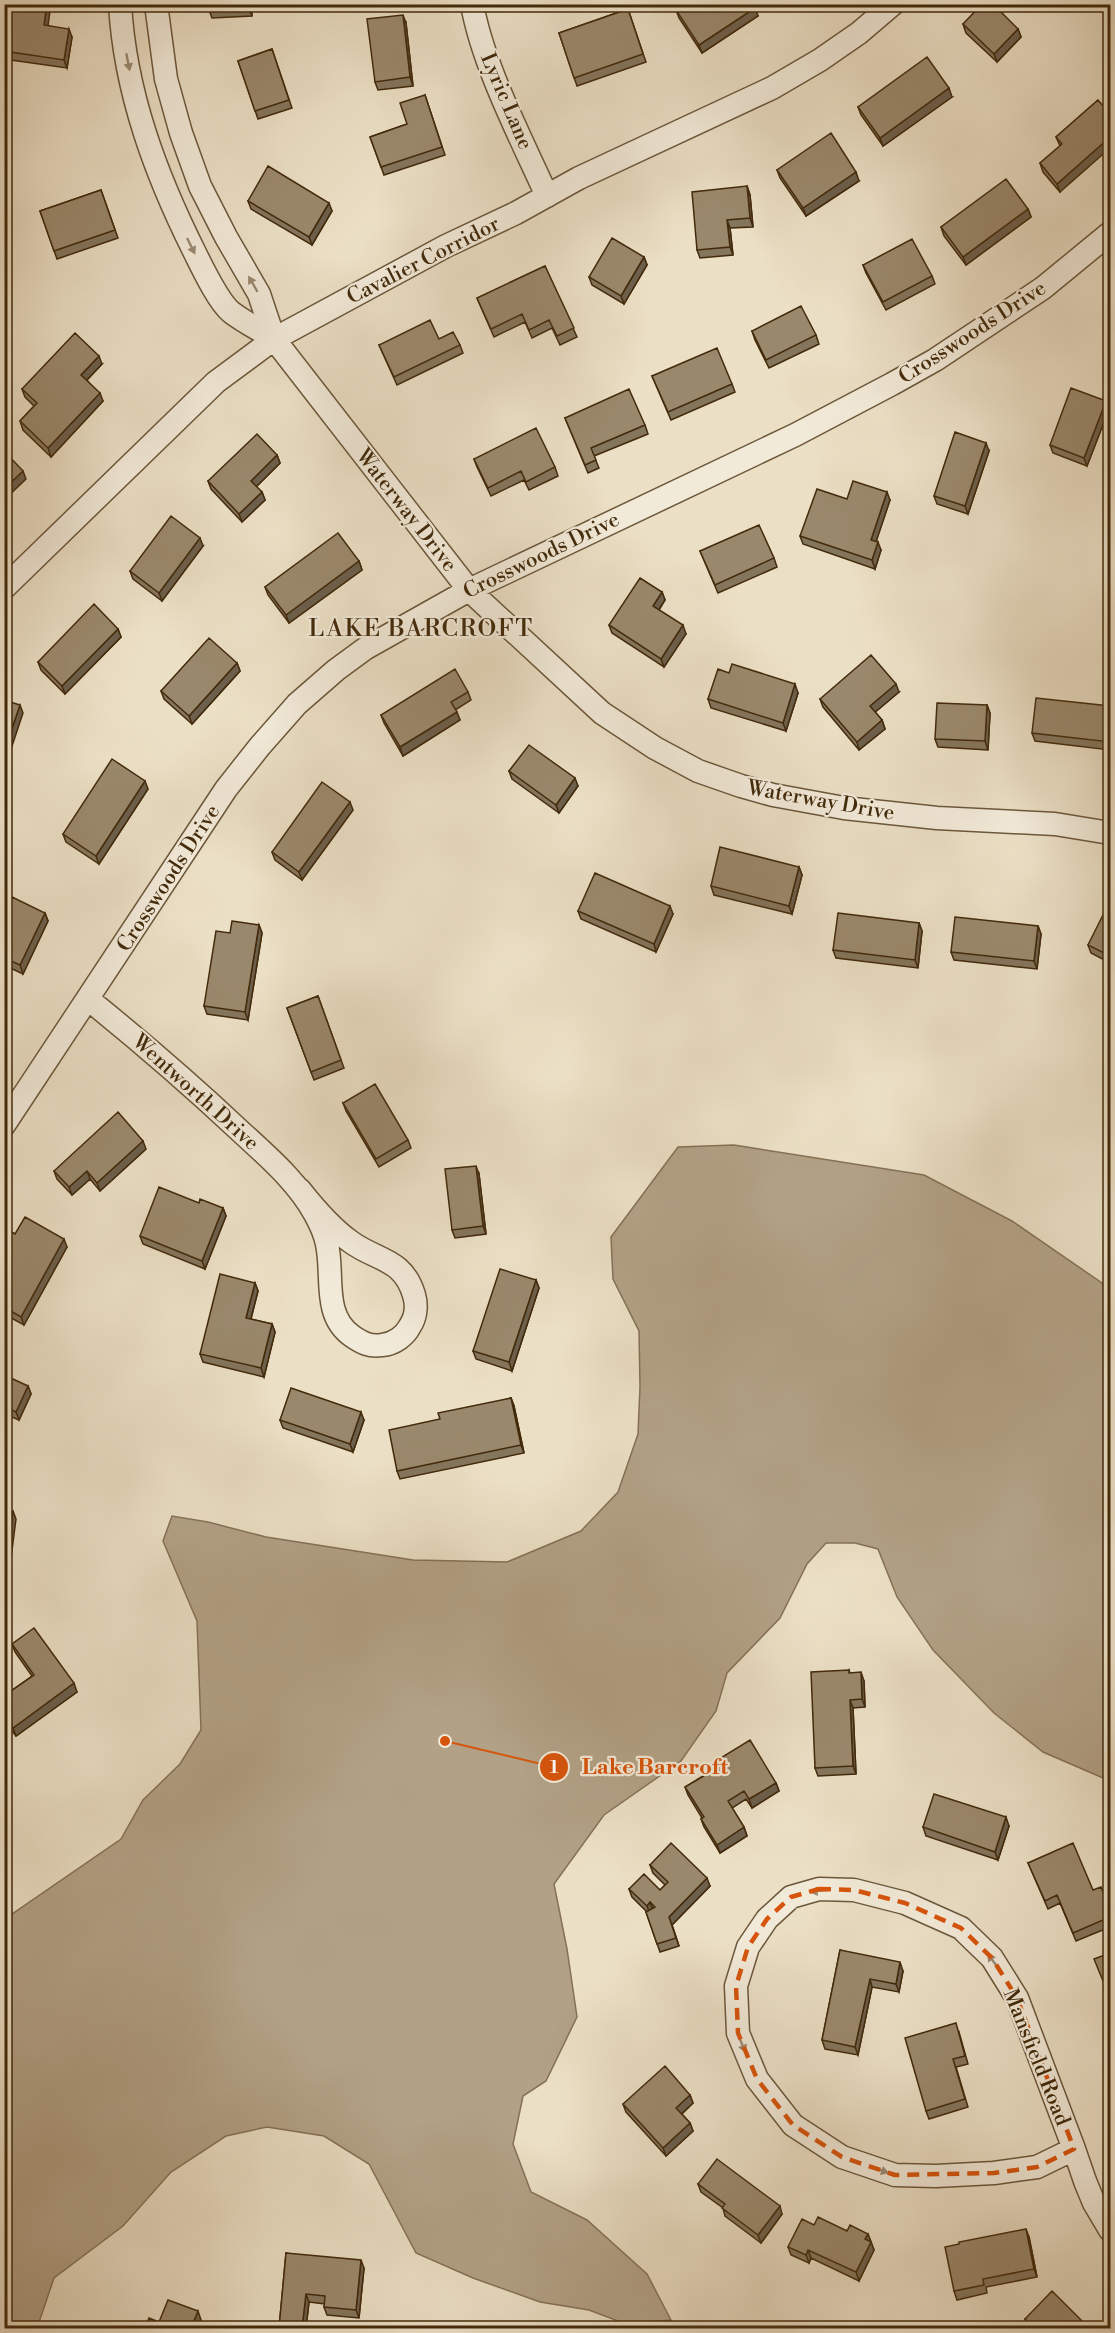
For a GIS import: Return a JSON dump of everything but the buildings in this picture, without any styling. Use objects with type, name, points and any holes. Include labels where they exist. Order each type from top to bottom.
[{"type":"street","name":"Waterway Drive","points":[[120,4],[126,59],[140,119],[156,165],[180,223],[207,277],[230,311],[274,339],[470,590],[602,713],[698,771],[741,786],[844,808],[937,818],[1055,824],[1110,833]]},
{"type":"street","points":[[156,4],[166,79],[181,134],[200,186],[259,294],[274,339]]},
{"type":"street","name":"Lyric Lane","points":[[472,4],[476,26],[504,100],[547,196]]},
{"type":"street","name":"Cavalier Corridor","points":[[4,588],[216,382],[274,339],[446,246],[579,178],[772,88],[820,60],[859,33],[893,4]]},
{"type":"street","name":"Crosswoods Drive","points":[[4,1125],[226,789],[297,704],[336,670],[366,648],[470,590],[795,435],[935,360],[1043,288],[1110,233]]},
{"type":"street","name":"Wentworth Drive","points":[[88,999],[221,1113],[300,1190],[324,1220],[352,1243],[398,1267],[411,1284],[417,1303],[411,1324],[402,1337],[387,1345],[370,1345],[360,1342],[345,1331],[332,1309],[327,1244],[316,1215],[300,1190]]},
{"type":"street","name":"Mansfield Road","points":[[1074,2149],[1038,2167],[994,2173],[936,2176],[895,2175],[842,2157],[793,2125],[757,2079],[738,2032],[736,1986],[748,1947],[767,1918],[791,1897],[819,1889],[854,1890],[905,1903],[961,1928],[992,1958],[1017,1998],[1095,2202],[1110,2230]]},
{"type":"highlighted area","points":[[819,1889],[854,1890],[905,1903],[961,1928],[992,1958],[1017,1998],[1074,2149],[1037,2167],[994,2173],[895,2175],[842,2157],[793,2125],[757,2079],[738,2033],[736,1986],[748,1947],[767,1919],[791,1897]]},
{"type":"shaded area","points":[[734,1145],[924,1175],[1012,1221],[1102,1283],[1110,1295],[1110,1781],[1043,1752],[994,1713],[933,1650],[897,1597],[878,1549],[855,1543],[826,1543],[807,1564],[780,1618],[727,1673],[716,1711],[681,1761],[604,1815],[554,1884],[577,2017],[546,2081],[523,2096],[513,2144],[531,2192],[587,2220],[647,2274],[671,2320],[626,2324],[589,2310],[540,2302],[473,2278],[416,2253],[369,2164],[324,2136],[267,2127],[226,2136],[171,2172],[123,2226],[54,2278],[37,2328],[5,2328],[5,1919],[121,1839],[143,1800],[180,1764],[201,1730],[197,1621],[163,1541],[172,1516],[208,1522],[266,1537],[413,1560],[507,1562],[581,1531],[618,1492],[638,1434],[639,1331],[613,1279],[611,1237],[678,1147]]},
{"type":"place","name":"Lake Barcroft","points":[[445,1741]]},
{"type":"district","name":"LAKE BARCROFT","points":[[421,628]]}]
